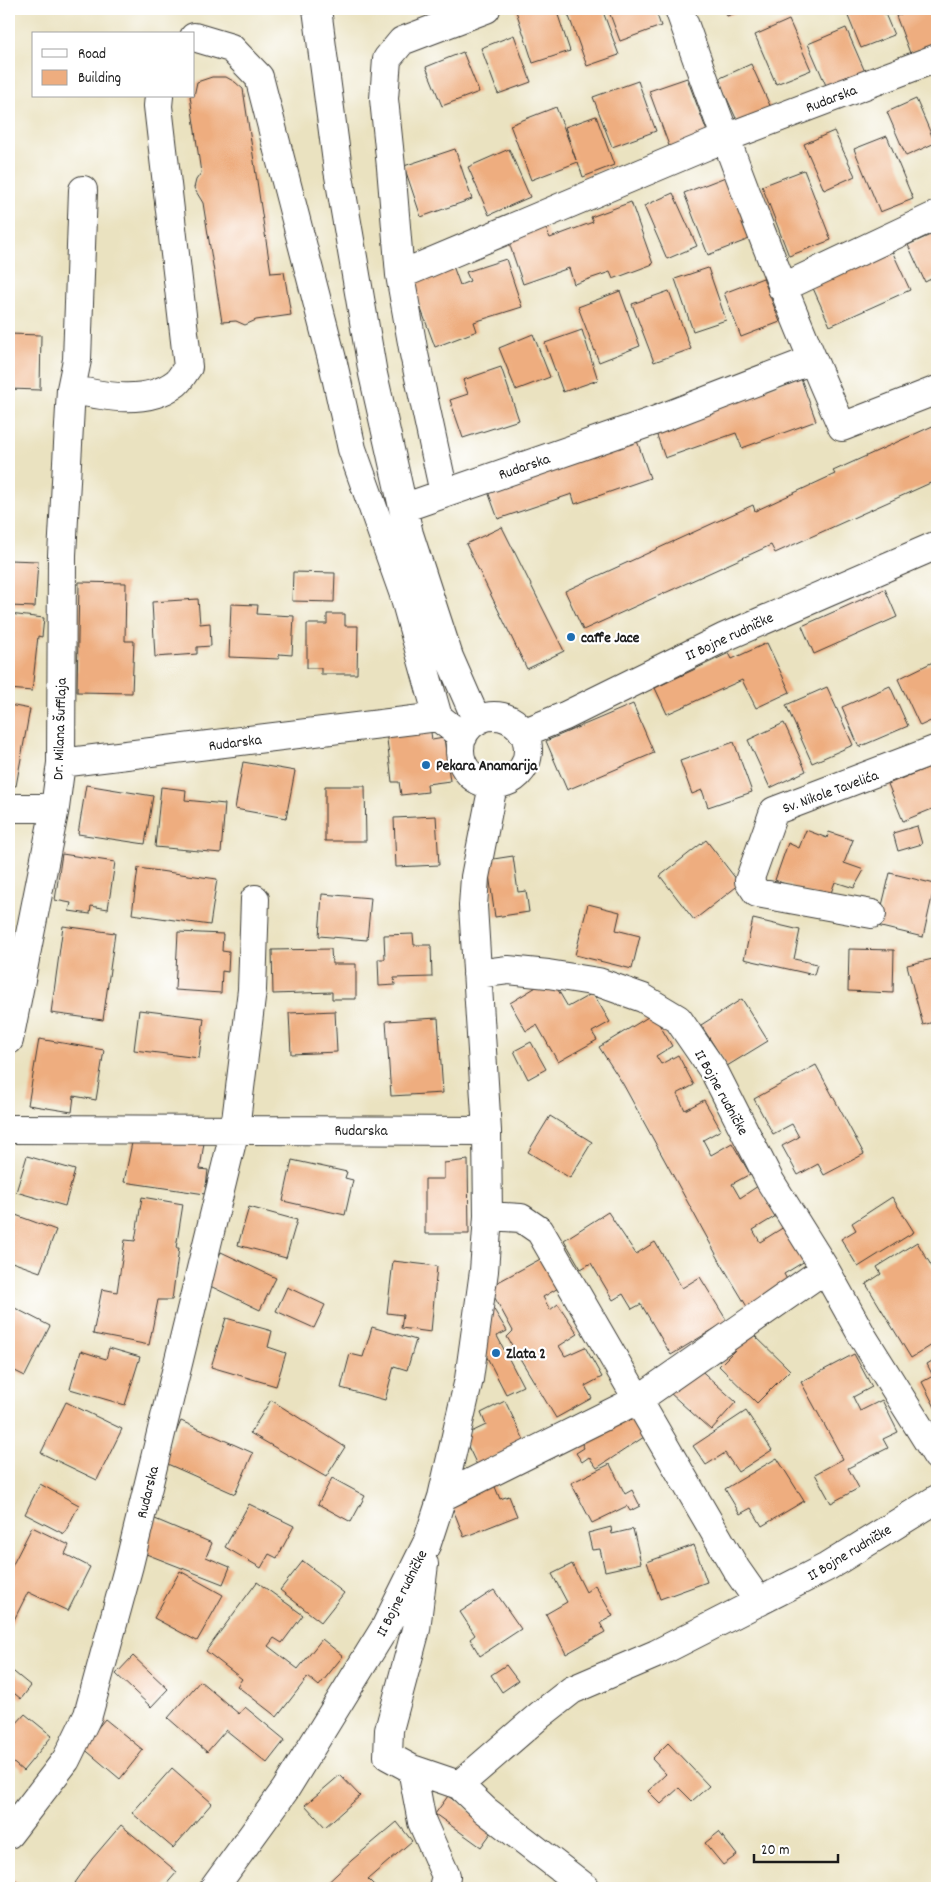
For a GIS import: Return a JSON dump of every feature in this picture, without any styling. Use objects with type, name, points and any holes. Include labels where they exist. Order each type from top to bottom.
[{"type":"street","points":[[317,9],[338,170],[373,374],[409,534],[470,729]]},
{"type":"street","points":[[444,493],[414,354],[400,275],[384,100],[387,59],[402,40],[486,9]]},
{"type":"street","points":[[679,9],[725,138],[782,288],[842,427],[937,390]]},
{"type":"street","points":[[195,37],[230,48],[259,77],[333,363],[352,449],[403,592],[438,717],[470,729]]},
{"type":"street","name":"Rudarska","points":[[400,275],[725,138],[937,58]]},
{"type":"street","points":[[70,402],[107,397],[156,395],[178,382],[188,367],[158,106],[159,98]]},
{"type":"street","name":"Dr. Milana Šufflaja","points":[[9,1040],[55,808],[61,763],[62,555],[70,402],[77,360],[83,190]]},
{"type":"street","points":[[782,288],[937,215]]},
{"type":"street","name":"Rudarska","points":[[403,508],[651,422],[812,360]]},
{"type":"street","name":"II Bojne rudničke","points":[[524,733],[565,716],[725,637],[937,545]]},
{"type":"street","points":[[498,716],[508,719],[524,733],[528,743],[525,765],[519,774],[510,780],[493,785],[478,780],[464,766],[460,747],[470,729],[487,717],[498,716]]},
{"type":"street","name":"Rudarska","points":[[61,763],[438,717]]},
{"type":"street","name":"Sv. Nikole Tavelića","points":[[872,914],[757,893],[749,881],[774,811],[937,750]]},
{"type":"street","points":[[427,1543],[442,1497],[469,1379],[484,1271],[488,1216],[487,1131],[474,906],[475,877],[493,785]]},
{"type":"street","points":[[9,808],[55,808]]},
{"type":"street","name":"Rudarska","points":[[9,1834],[66,1760],[88,1715],[134,1546],[235,1129],[252,990],[255,899]]},
{"type":"street","name":"II Bojne rudničke","points":[[477,974],[508,970],[598,982],[643,998],[678,1020],[715,1073],[770,1181],[825,1269],[864,1339],[937,1456]]},
{"type":"street","name":"Rudarska","points":[[9,1129],[487,1131]]},
{"type":"street","points":[[488,1216],[521,1218],[540,1231],[736,1569],[758,1602]]},
{"type":"street","points":[[442,1497],[639,1399],[825,1269]]},
{"type":"street","name":"II Bojne rudničke","points":[[459,1784],[572,1690],[656,1654],[827,1567],[937,1499]]},
{"type":"street","name":"II Bojne rudničke","points":[[427,1543],[416,1629],[389,1730],[388,1756],[412,1769],[459,1784],[485,1810],[586,1888]]},
{"type":"street","name":"II Bojne rudničke","points":[[214,1888],[285,1790],[340,1702],[386,1626],[427,1543]]},
{"type":"street","points":[[412,1769],[422,1822],[446,1876],[443,1888]]},
{"type":"building","points":[[524,9],[556,9],[570,51],[533,63],[516,11]]},
{"type":"building","points":[[574,9],[602,9],[619,55],[587,66],[567,11]]},
{"type":"building","points":[[608,9],[655,9],[661,26],[620,41]]},
{"type":"building","points":[[724,9],[747,9],[727,16]]},
{"type":"building","points":[[845,9],[883,9],[894,35],[861,48]]},
{"type":"building","points":[[916,9],[937,9],[937,43],[910,53],[896,16]]},
{"type":"building","points":[[789,20],[811,70],[776,84],[755,35]]},
{"type":"building","points":[[846,28],[866,74],[828,90],[808,44]]},
{"type":"building","points":[[514,35],[531,82],[498,94],[481,48]]},
{"type":"building","points":[[463,52],[479,92],[442,106],[426,67]]},
{"type":"building","points":[[751,64],[773,112],[740,127],[718,79]]},
{"type":"building","points":[[212,77],[226,77],[243,89],[271,273],[284,272],[291,315],[256,320],[245,325],[236,321],[222,322],[203,203],[194,188],[196,180],[201,173],[190,98],[195,98],[197,82]]},
{"type":"building","points":[[687,78],[709,137],[671,151],[649,91]]},
{"type":"building","points":[[638,81],[656,131],[612,147],[593,97]]},
{"type":"building","points":[[916,99],[935,143],[906,156],[887,112]]},
{"type":"building","points":[[556,107],[576,160],[565,127],[596,116],[614,165],[583,177],[578,162],[531,180],[510,125]]},
{"type":"building","points":[[834,131],[855,176],[824,190],[804,144]]},
{"type":"building","points":[[887,136],[913,199],[880,212],[854,149]]},
{"type":"building","points":[[455,149],[472,199],[421,217],[404,166]]},
{"type":"building","points":[[509,149],[530,197],[489,215],[468,167]]},
{"type":"building","points":[[804,170],[831,240],[789,256],[762,186]]},
{"type":"building","points":[[728,176],[752,238],[708,255],[684,193]]},
{"type":"building","points":[[673,193],[697,246],[667,259],[644,206]]},
{"type":"building","points":[[631,202],[653,264],[613,279],[610,272],[574,284],[569,268],[523,284],[507,237],[544,224],[550,238],[593,222],[591,217]]},
{"type":"building","points":[[937,232],[937,276],[925,282],[908,245]]},
{"type":"building","points":[[892,251],[910,290],[830,326],[812,286]]},
{"type":"building","points":[[506,259],[522,307],[474,322],[477,331],[435,347],[411,282],[453,266],[460,285],[470,281],[466,272]]},
{"type":"building","points":[[708,268],[726,320],[693,331],[675,279]]},
{"type":"building","points":[[763,278],[780,322],[741,337],[724,293]]},
{"type":"building","points":[[620,291],[640,346],[599,362],[578,307]]},
{"type":"building","points":[[669,291],[691,349],[654,362],[632,304]]},
{"type":"building","points":[[582,330],[598,380],[563,392],[545,343]]},
{"type":"building","points":[[9,334],[41,335],[40,390],[9,389]]},
{"type":"building","points":[[533,334],[550,377],[516,390],[499,348]]},
{"type":"building","points":[[501,367],[519,420],[463,438],[450,400],[468,394],[463,380]]},
{"type":"building","points":[[800,376],[816,421],[742,448],[736,433],[665,458],[654,427]]},
{"type":"building","points":[[937,424],[937,480],[775,553],[771,545],[583,630],[565,591],[753,505],[755,511],[835,474],[833,471]]},
{"type":"building","points":[[635,435],[650,478],[575,504],[572,494],[498,519],[486,486]]},
{"type":"building","points":[[502,527],[564,651],[527,669],[466,544]]},
{"type":"building","points":[[9,560],[38,561],[35,607],[9,606]]},
{"type":"building","points":[[293,572],[335,573],[334,602],[292,601]]},
{"type":"building","points":[[79,582],[126,583],[125,641],[134,641],[132,693],[77,692]]},
{"type":"building","points":[[885,589],[897,617],[814,654],[802,626]]},
{"type":"building","points":[[198,599],[200,624],[210,623],[211,646],[197,647],[197,654],[155,657],[152,602]]},
{"type":"building","points":[[231,604],[258,605],[257,614],[294,616],[292,655],[279,654],[279,659],[229,657]]},
{"type":"building","points":[[9,614],[44,618],[42,637],[38,636],[32,691],[9,689]]},
{"type":"building","points":[[327,614],[345,614],[345,626],[358,626],[357,674],[321,674],[321,668],[307,668],[307,624],[327,624]]},
{"type":"building","points":[[767,643],[790,692],[756,708],[742,680],[667,714],[655,688],[729,653],[732,659]]},
{"type":"building","points":[[937,660],[937,718],[920,726],[898,679]]},
{"type":"building","points":[[890,686],[908,726],[859,747],[842,707]]},
{"type":"building","points":[[827,687],[853,745],[812,763],[786,705]]},
{"type":"building","points":[[633,704],[654,753],[567,790],[546,741]]},
{"type":"building","points":[[9,705],[30,709],[16,786],[9,785]]},
{"type":"building","points":[[784,723],[806,771],[770,788],[748,740]]},
{"type":"building","points":[[430,725],[432,740],[444,738],[450,781],[427,784],[428,792],[401,795],[399,782],[392,782],[386,731]]},
{"type":"building","points":[[734,742],[752,792],[708,807],[702,790],[692,794],[680,761]]},
{"type":"building","points":[[243,762],[295,771],[286,818],[235,809]]},
{"type":"building","points":[[937,764],[937,807],[903,821],[888,784]]},
{"type":"building","points":[[86,785],[153,796],[145,844],[78,834]]},
{"type":"building","points":[[325,786],[365,786],[366,841],[325,841]]},
{"type":"building","points":[[161,787],[186,790],[185,800],[225,804],[221,853],[155,847]]},
{"type":"building","points":[[436,816],[439,865],[396,867],[394,818]]},
{"type":"building","points":[[917,826],[922,844],[898,851],[893,833]]},
{"type":"building","points":[[806,830],[827,838],[829,832],[853,840],[844,863],[864,870],[854,888],[835,882],[828,901],[775,880],[788,843],[799,848]]},
{"type":"building","points":[[706,840],[740,884],[694,920],[660,876]]},
{"type":"building","points":[[62,854],[115,862],[108,909],[91,906],[90,914],[69,911],[71,903],[55,900]]},
{"type":"building","points":[[513,856],[518,892],[526,891],[529,912],[495,917],[487,860]]},
{"type":"building","points":[[138,868],[217,879],[210,925],[132,914]]},
{"type":"building","points":[[890,873],[935,884],[923,937],[877,926]]},
{"type":"building","points":[[322,894],[371,898],[367,940],[319,936]]},
{"type":"building","points":[[588,904],[620,912],[616,930],[640,936],[632,969],[575,955]]},
{"type":"building","points":[[753,919],[800,930],[794,959],[817,964],[814,975],[744,959]]},
{"type":"building","points":[[63,926],[115,933],[103,1020],[51,1013]]},
{"type":"building","points":[[178,932],[223,934],[222,951],[229,952],[228,972],[222,971],[221,993],[175,990]]},
{"type":"building","points":[[413,934],[414,945],[431,945],[432,977],[394,978],[395,985],[379,986],[378,959],[385,959],[384,935]]},
{"type":"building","points":[[331,949],[332,964],[356,964],[356,999],[332,999],[332,992],[273,994],[272,950]]},
{"type":"building","points":[[849,949],[894,950],[893,993],[848,991]]},
{"type":"building","points":[[937,958],[937,1021],[923,1025],[907,965]]},
{"type":"building","points":[[551,978],[568,1007],[593,993],[610,1022],[592,1032],[597,1040],[558,1062],[537,1025],[526,1031],[510,1003]]},
{"type":"building","points":[[742,999],[768,1041],[727,1066],[701,1025]]},
{"type":"building","points":[[139,1010],[204,1018],[199,1058],[134,1050]]},
{"type":"building","points":[[335,1011],[337,1052],[291,1054],[289,1013]]},
{"type":"building","points":[[653,1014],[672,1046],[656,1056],[661,1064],[678,1055],[694,1085],[677,1094],[685,1110],[704,1100],[721,1130],[703,1140],[711,1155],[732,1143],[750,1174],[732,1184],[740,1198],[758,1186],[776,1216],[753,1230],[760,1242],[784,1227],[805,1261],[784,1274],[790,1285],[749,1310],[722,1265],[623,1084],[599,1047]]},
{"type":"building","points":[[438,1018],[443,1093],[391,1096],[386,1021]]},
{"type":"building","points":[[39,1039],[104,1050],[96,1100],[74,1096],[72,1112],[28,1105]]},
{"type":"building","points":[[531,1042],[546,1069],[528,1079],[514,1051]]},
{"type":"building","points":[[816,1065],[864,1154],[824,1175],[818,1164],[798,1175],[782,1146],[799,1137],[792,1124],[773,1134],[754,1099]]},
{"type":"building","points":[[550,1116],[592,1142],[570,1178],[528,1152]]},
{"type":"building","points":[[134,1133],[204,1143],[200,1169],[208,1170],[205,1194],[124,1182]]},
{"type":"building","points":[[27,1156],[75,1170],[65,1206],[16,1192]]},
{"type":"building","points":[[292,1160],[347,1172],[345,1178],[353,1180],[345,1215],[283,1201]]},
{"type":"building","points":[[468,1160],[469,1234],[425,1234],[425,1179],[444,1179],[444,1163]]},
{"type":"building","points":[[142,1197],[183,1204],[176,1248],[179,1248],[172,1300],[158,1300],[149,1345],[93,1334],[102,1289],[117,1292],[125,1240],[135,1241]]},
{"type":"building","points":[[892,1197],[914,1232],[858,1267],[841,1239],[856,1230],[852,1223]]},
{"type":"building","points":[[249,1207],[297,1220],[286,1258],[238,1245]]},
{"type":"building","points":[[608,1212],[636,1254],[655,1242],[682,1288],[700,1277],[727,1321],[671,1355],[641,1304],[632,1309],[623,1294],[613,1300],[591,1263],[581,1269],[564,1240]]},
{"type":"building","points":[[13,1214],[56,1230],[40,1272],[9,1261],[9,1225]]},
{"type":"building","points":[[917,1242],[937,1275],[937,1342],[911,1358],[866,1284],[881,1274],[877,1267]]},
{"type":"building","points":[[221,1252],[276,1278],[260,1310],[206,1284]]},
{"type":"building","points":[[544,1257],[560,1287],[543,1297],[550,1310],[558,1304],[578,1334],[559,1346],[565,1356],[585,1347],[602,1377],[585,1386],[592,1398],[556,1418],[507,1337],[513,1331],[489,1287]]},
{"type":"building","points":[[393,1261],[437,1266],[431,1332],[401,1328],[403,1315],[387,1313]]},
{"type":"building","points":[[287,1287],[325,1305],[314,1328],[276,1311]]},
{"type":"building","points":[[490,1303],[507,1331],[497,1336],[523,1386],[506,1394],[477,1338]]},
{"type":"building","points":[[9,1305],[50,1326],[25,1376],[9,1368]]},
{"type":"building","points":[[226,1318],[272,1331],[268,1347],[286,1353],[276,1386],[211,1367]]},
{"type":"building","points":[[372,1327],[416,1340],[407,1370],[394,1366],[385,1400],[341,1388],[350,1354],[363,1357]]},
{"type":"building","points":[[752,1333],[790,1370],[757,1403],[719,1366]]},
{"type":"building","points":[[109,1348],[140,1357],[125,1405],[70,1389],[81,1351],[106,1359]]},
{"type":"building","points":[[854,1354],[872,1387],[853,1397],[860,1411],[882,1400],[898,1432],[883,1439],[888,1448],[848,1468],[859,1488],[831,1503],[815,1474],[843,1459],[801,1382]]},
{"type":"building","points":[[937,1358],[937,1411],[922,1382],[933,1376],[927,1364]]},
{"type":"building","points":[[695,1365],[736,1402],[711,1430],[670,1393]]},
{"type":"building","points":[[271,1400],[345,1447],[326,1477],[250,1433]]},
{"type":"building","points":[[505,1401],[525,1442],[477,1465],[463,1436],[486,1425],[481,1413]]},
{"type":"building","points":[[66,1402],[122,1429],[97,1480],[41,1453]]},
{"type":"building","points":[[746,1411],[772,1450],[738,1472],[725,1453],[706,1465],[693,1446]]},
{"type":"building","points":[[633,1414],[647,1435],[597,1468],[589,1457],[582,1462],[576,1453],[584,1448],[581,1442]]},
{"type":"building","points":[[181,1421],[253,1453],[235,1494],[163,1462]]},
{"type":"building","points":[[777,1458],[804,1501],[762,1526],[751,1508],[740,1514],[725,1489]]},
{"type":"building","points":[[610,1464],[625,1494],[632,1490],[640,1506],[630,1511],[627,1506],[592,1523],[571,1483]]},
{"type":"building","points":[[332,1478],[365,1496],[351,1522],[318,1504]]},
{"type":"building","points":[[493,1482],[500,1499],[509,1496],[517,1516],[464,1537],[449,1499]]},
{"type":"building","points":[[40,1484],[79,1505],[64,1534],[25,1514]]},
{"type":"building","points":[[249,1504],[294,1526],[277,1558],[269,1554],[261,1568],[225,1547]]},
{"type":"building","points":[[155,1519],[212,1543],[206,1557],[230,1567],[223,1584],[141,1552]]},
{"type":"building","points":[[32,1527],[69,1545],[65,1554],[90,1567],[68,1611],[28,1592],[9,1630],[9,1593],[13,1584],[9,1582],[9,1572]]},
{"type":"building","points":[[611,1527],[612,1534],[633,1529],[641,1563],[605,1571],[600,1549],[592,1550],[588,1533]]},
{"type":"building","points":[[694,1545],[707,1582],[660,1599],[647,1562]]},
{"type":"building","points":[[303,1561],[344,1593],[321,1622],[280,1590]]},
{"type":"building","points":[[572,1564],[586,1592],[595,1585],[613,1616],[600,1623],[605,1632],[566,1654],[546,1614],[567,1602],[552,1574]]},
{"type":"building","points":[[180,1571],[223,1595],[197,1641],[154,1618]]},
{"type":"building","points":[[257,1582],[303,1615],[282,1643],[274,1638],[268,1646],[298,1669],[322,1639],[343,1656],[319,1686],[308,1677],[277,1717],[237,1686],[242,1679],[206,1651]]},
{"type":"building","points":[[494,1590],[521,1629],[480,1656],[470,1639],[475,1635],[460,1612]]},
{"type":"building","points":[[133,1656],[168,1689],[151,1707],[116,1674]]},
{"type":"building","points":[[506,1665],[518,1681],[502,1692],[491,1675]]},
{"type":"building","points":[[9,1668],[31,1686],[21,1699],[9,1689]]},
{"type":"building","points":[[200,1681],[239,1714],[245,1707],[285,1740],[267,1763],[226,1730],[207,1752],[168,1718]]},
{"type":"building","points":[[25,1714],[52,1736],[23,1771],[9,1759],[9,1720],[15,1725]]},
{"type":"building","points":[[105,1719],[143,1750],[120,1779],[82,1747]]},
{"type":"building","points":[[668,1743],[709,1786],[692,1801],[679,1788],[661,1804],[648,1791],[666,1774],[652,1759]]},
{"type":"building","points":[[172,1768],[212,1803],[173,1848],[132,1813]]},
{"type":"building","points":[[340,1775],[360,1796],[325,1827],[305,1805]]},
{"type":"building","points":[[448,1796],[494,1829],[481,1847],[435,1814]]},
{"type":"building","points":[[397,1822],[412,1841],[368,1879],[377,1888],[322,1888],[352,1860]]},
{"type":"building","points":[[121,1825],[177,1872],[163,1888],[82,1888],[75,1883],[92,1859]]},
{"type":"building","points":[[719,1832],[737,1855],[723,1865],[705,1843]]},
{"type":"building","points":[[9,1876],[25,1888],[9,1888]]},
{"type":"place","name":"caffe Jace","points":[[571,637]]},
{"type":"place","name":"Pekara Anamarija","points":[[426,765]]},
{"type":"place","name":"Zlata 2","points":[[496,1353]]}]
